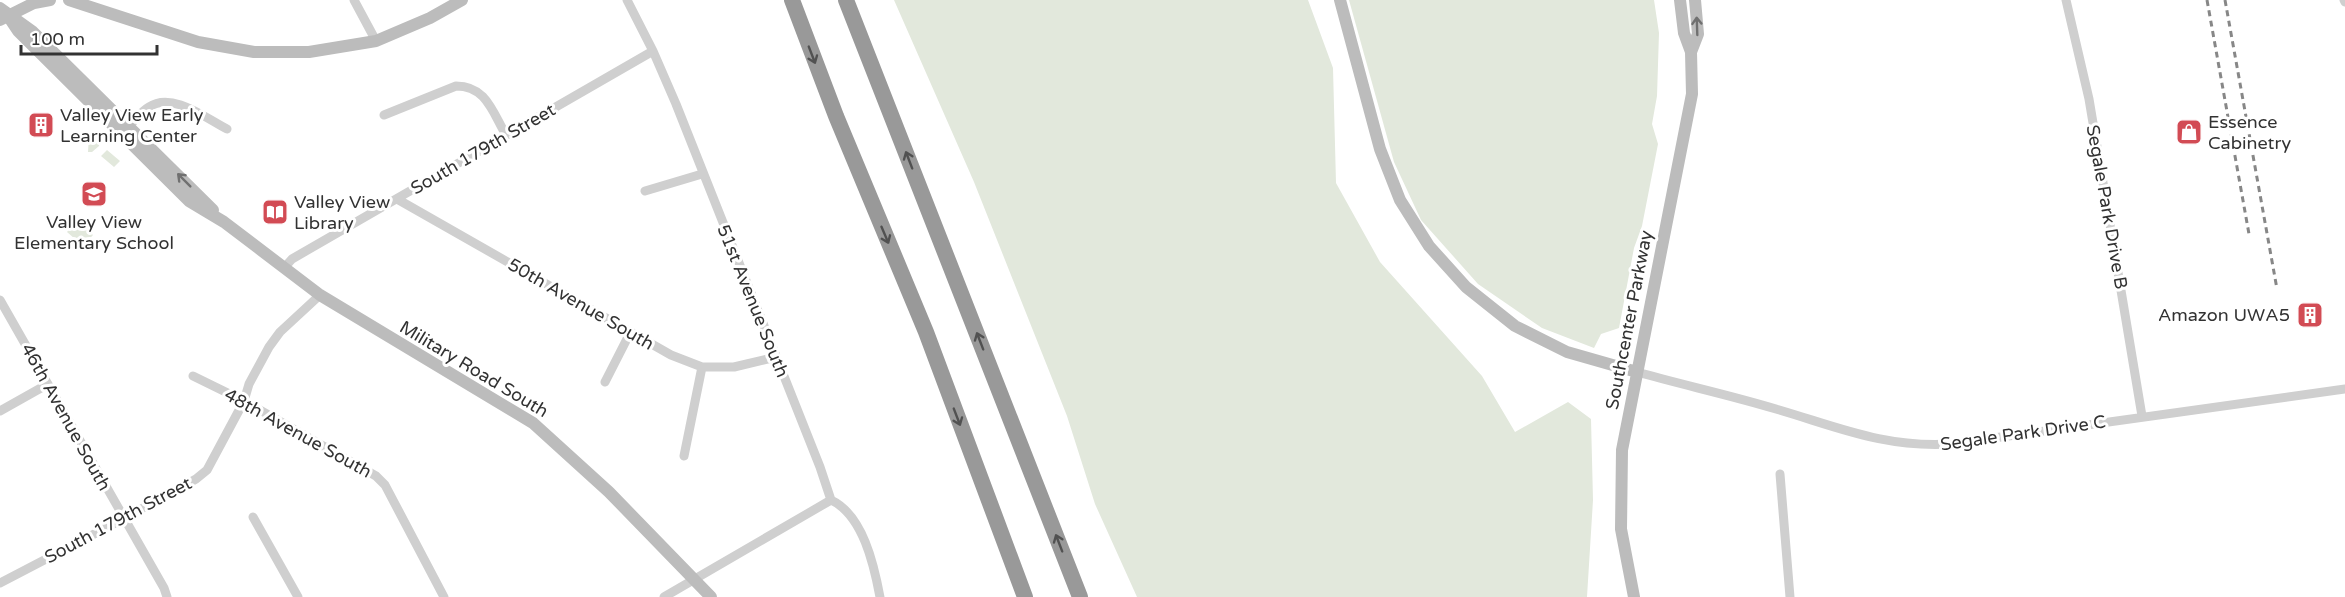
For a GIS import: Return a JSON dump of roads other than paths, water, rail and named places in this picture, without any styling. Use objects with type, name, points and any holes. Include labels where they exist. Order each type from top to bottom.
[{"type":"highway","points":[[792,0],[836,116],[926,332],[1025,597]]},
{"type":"highway","points":[[846,0],[1080,597]]},
{"type":"main road","points":[[3,15],[34,3],[50,0]]},
{"type":"main road","points":[[69,0],[198,42],[254,52],[309,52],[376,40],[430,18],[462,0]]},
{"type":"main road","points":[[1340,0],[1380,149],[1400,200],[1429,246],[1466,287],[1515,327],[1567,352],[1637,372]]},
{"type":"main road","name":"Southcenter Parkway","points":[[1634,597],[1621,529],[1622,450],[1692,94],[1691,52],[1684,33],[1680,0]]},
{"type":"main road","name":"Southcenter Parkway","points":[[1691,52],[1698,34],[1695,0]]},
{"type":"main road","name":"Military Road South","points":[[3,15],[126,130],[189,201],[224,222],[320,295],[533,423],[609,492],[711,597]]},
{"type":"street","points":[[354,0],[376,40]]},
{"type":"street","name":"51st Avenue South","points":[[627,0],[653,51],[820,467],[831,500],[844,507],[870,550],[880,597]]},
{"type":"street","name":"Segale Park Drive B","points":[[2066,0],[2089,99],[2142,416]]},
{"type":"street","name":"South 179th Street","points":[[284,267],[292,259],[653,51]]},
{"type":"street","points":[[384,115],[456,86],[468,86],[480,92],[506,135]]},
{"type":"street","points":[[126,130],[149,106],[166,102],[184,107],[227,129]]},
{"type":"street","points":[[645,191],[702,174]]},
{"type":"street","name":"50th Avenue South","points":[[397,199],[671,355],[702,367],[734,367],[776,357]]},
{"type":"street","name":"South 179th Street","points":[[0,583],[123,519],[196,479],[207,470],[244,401],[249,384],[269,347],[280,332],[320,295]]},
{"type":"street","name":"46th Avenue South","points":[[0,300],[167,597]]},
{"type":"street","points":[[605,382],[630,333]]},
{"type":"street","points":[[684,456],[702,367]]},
{"type":"street","name":"Segale Park Drive C","points":[[1637,372],[1773,408],[1869,438],[1914,444],[1951,444],[2345,389]]},
{"type":"street","name":"48th Avenue South","points":[[193,376],[244,401],[376,476],[385,485],[444,597]]},
{"type":"street","points":[[0,411],[48,384]]},
{"type":"street","points":[[1780,474],[1790,597]]},
{"type":"street","points":[[664,597],[831,500]]},
{"type":"street","points":[[253,517],[298,597]]},
{"type":"railway","points":[[2207,0],[2249,234]]},
{"type":"railway","points":[[2225,0],[2277,289]]},
{"type":"place","name":"Valley View Early Learning Center","points":[[41,125]]},
{"type":"place","name":"Essence Cabinetry","points":[[2189,132]]},
{"type":"place","name":"Valley View Elementary School","points":[[94,194]]},
{"type":"place","name":"Valley View Library","points":[[275,212]]},
{"type":"place","name":"Amazon UWA5","points":[[2310,315]]}]
